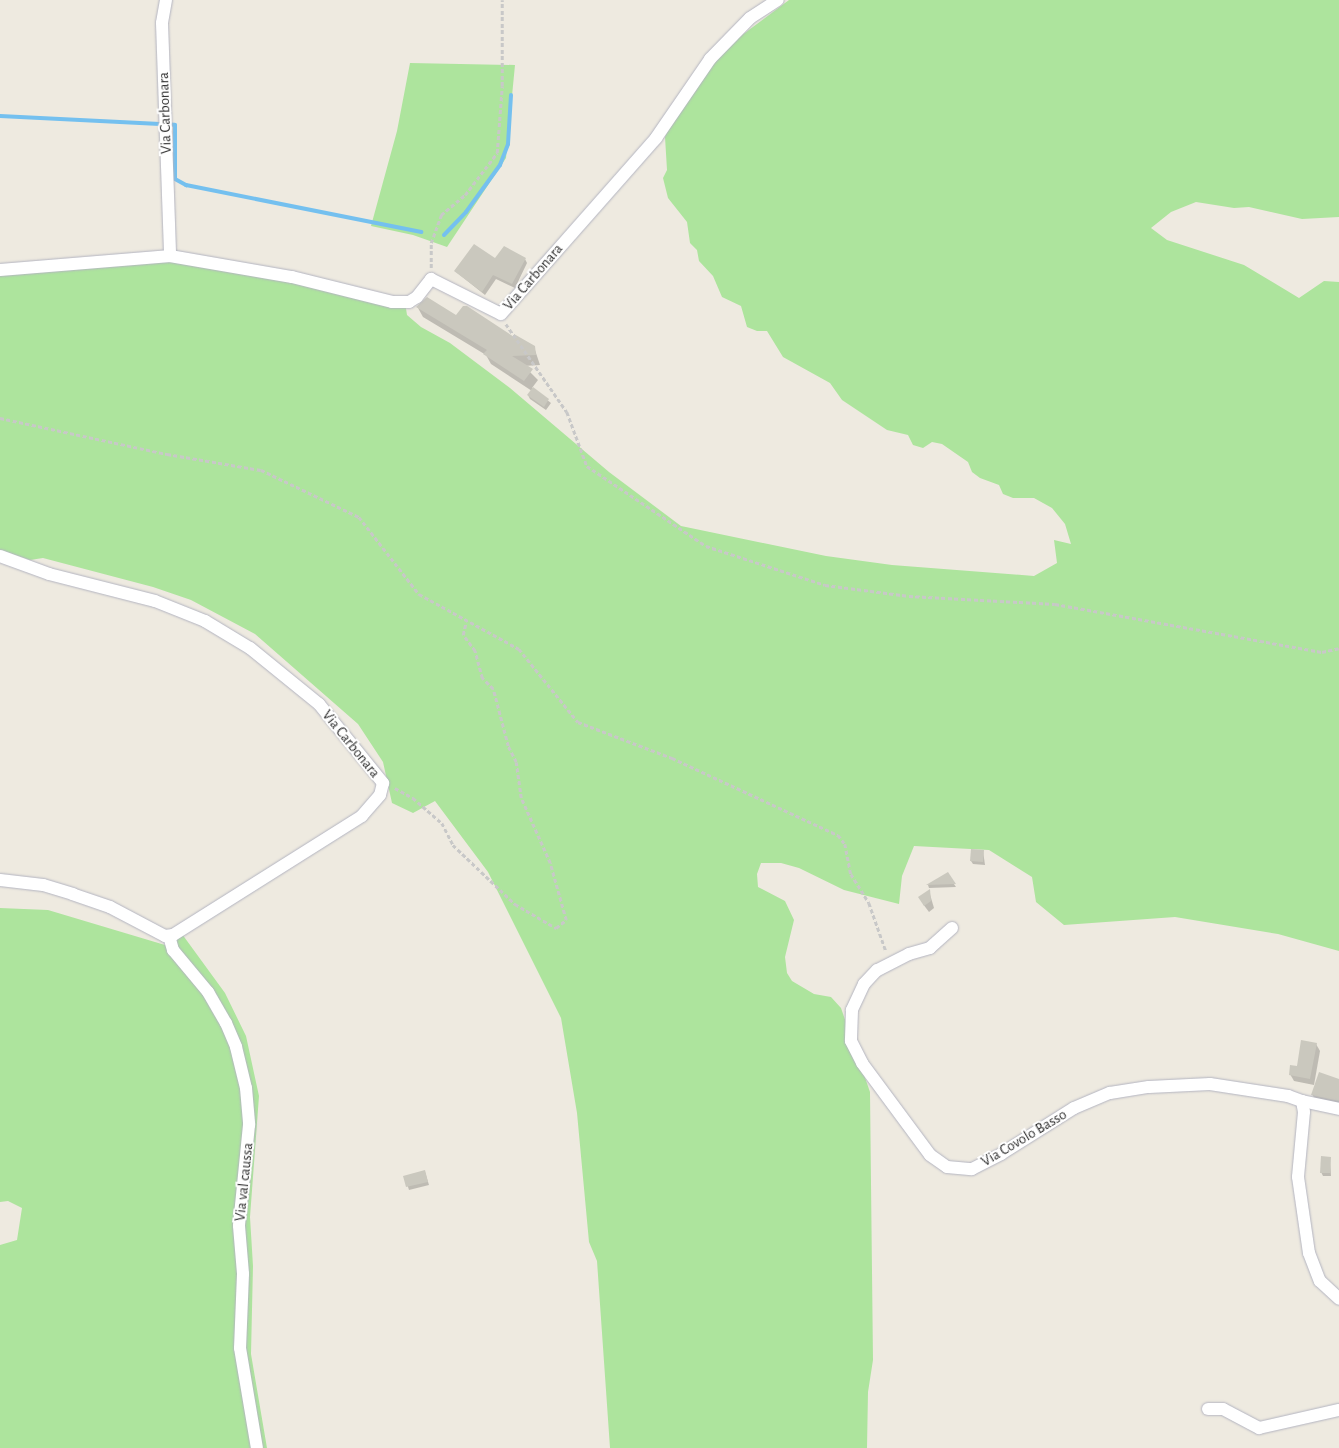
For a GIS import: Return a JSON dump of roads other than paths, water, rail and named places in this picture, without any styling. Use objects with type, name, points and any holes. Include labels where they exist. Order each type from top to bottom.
[{"type":"street","name":"Via Carbonara","points":[[166,0],[162,23],[170,256],[292,277],[392,302],[409,302],[417,298],[431,279],[501,314],[656,138],[710,59],[750,18],[778,0]]},
{"type":"street","points":[[0,270],[170,256]]},
{"type":"street","name":"Via Carbonara","points":[[0,556],[49,574],[155,601],[205,621],[250,648],[319,704],[383,783],[380,795],[362,816],[184,930],[169,936]]},
{"type":"street","points":[[0,880],[43,885],[73,894],[169,936]]},
{"type":"street","name":"Via Covolo Basso","points":[[952,928],[930,948],[890,962],[864,984],[852,1010],[852,1041],[862,1062],[924,1148],[947,1167],[959,1170],[980,1166],[1074,1108],[1110,1093],[1149,1087],[1210,1084],[1288,1096],[1339,1109]]},
{"type":"street","name":"Via val caussa","points":[[169,936],[174,950],[208,992],[226,1023],[236,1046],[246,1088],[249,1125],[240,1226],[243,1274],[240,1348],[257,1448]]},
{"type":"street","points":[[1302,1101],[1304,1112],[1298,1177],[1309,1253],[1315,1274],[1339,1299]]},
{"type":"street","points":[[1208,1409],[1223,1409],[1259,1428],[1339,1410]]},
{"type":"waterway","points":[[444,235],[466,212],[500,165],[508,144],[511,95]]},
{"type":"waterway","points":[[0,116],[175,125],[175,179],[186,185],[421,232]]}]
